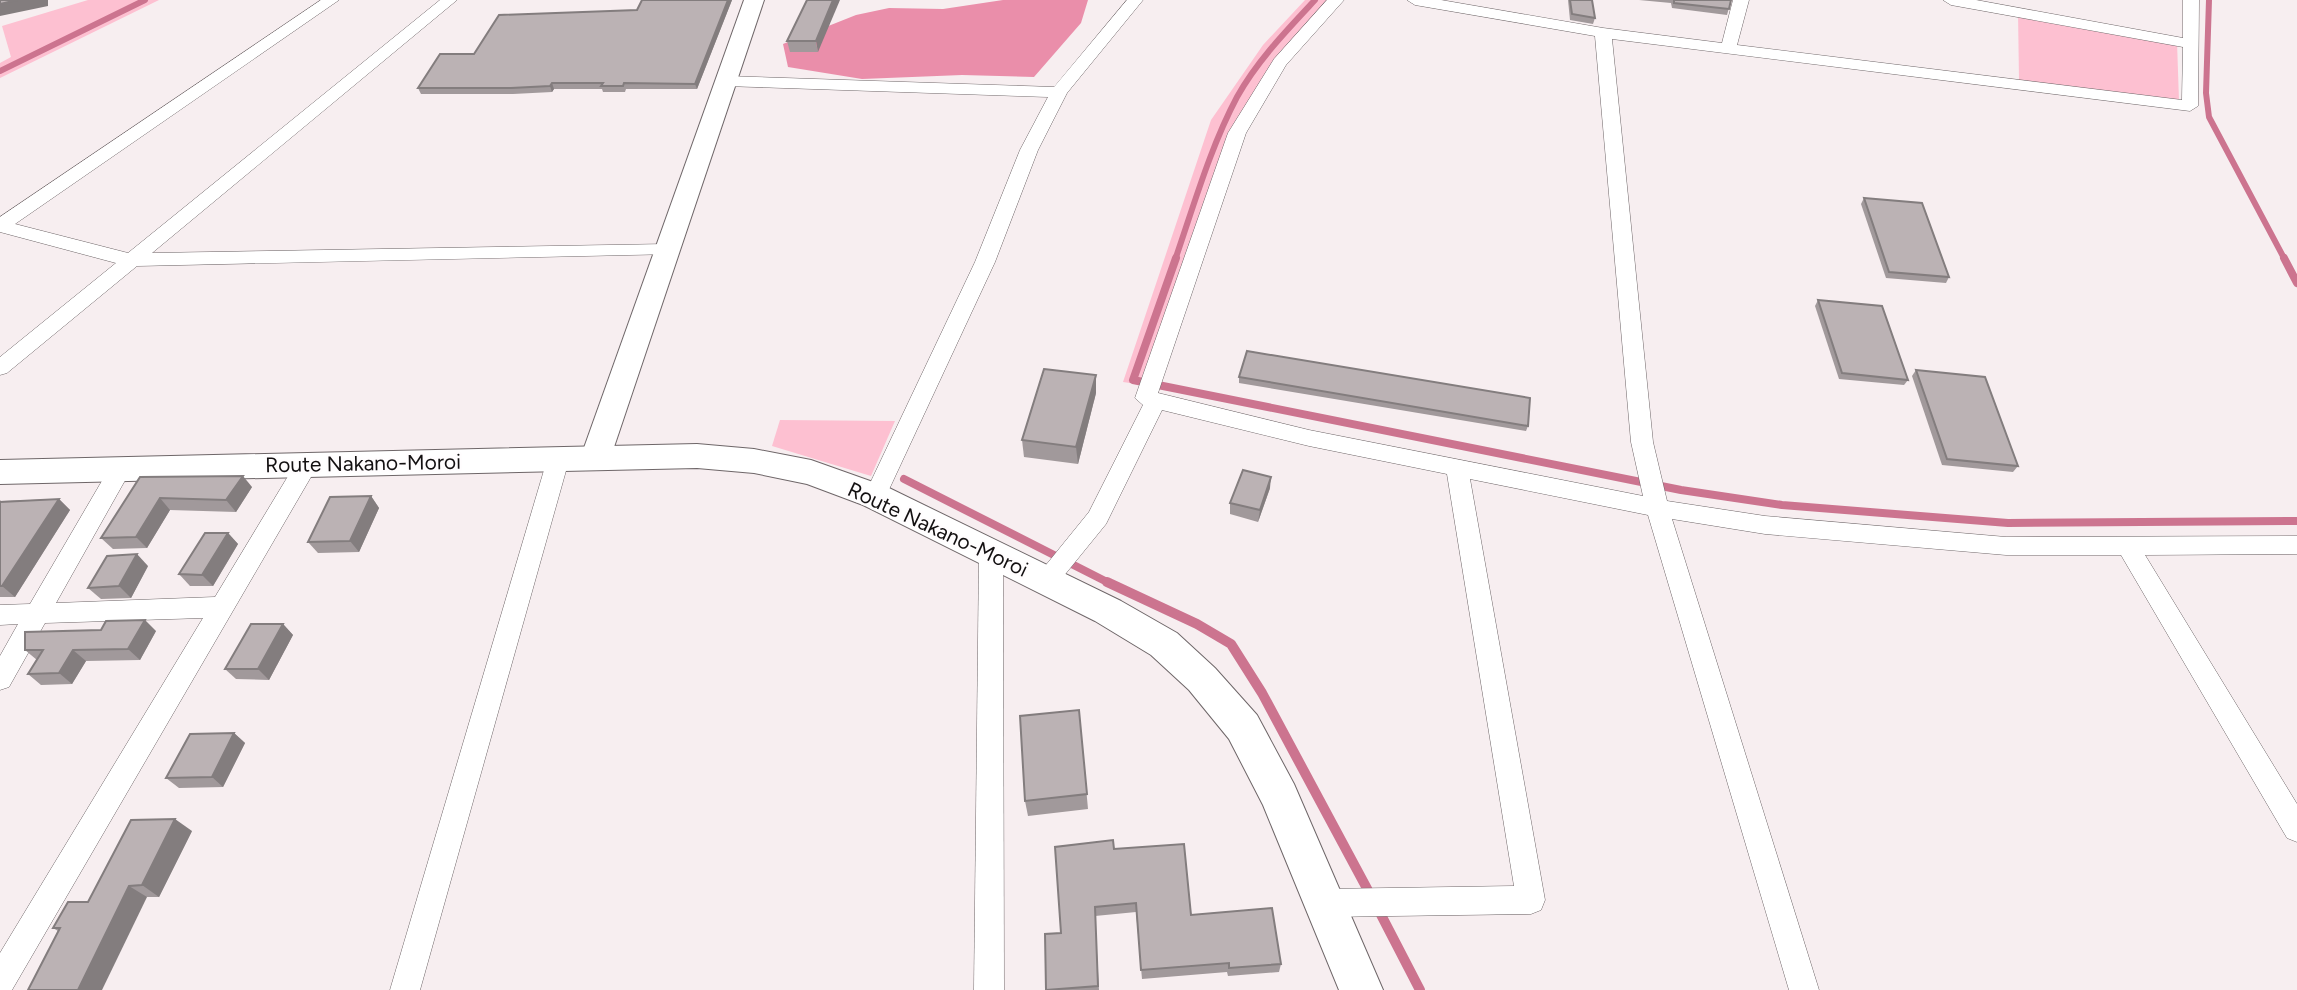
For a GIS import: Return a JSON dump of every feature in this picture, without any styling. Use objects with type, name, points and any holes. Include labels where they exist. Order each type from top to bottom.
[{"type":"main road","name":"Route Nakano-Moroi","points":[[0,472],[697,456],[754,461],[811,472],[875,496],[1108,611],[1164,644],[1211,689],[1243,727],[1280,797],[1361,990]]},
{"type":"street","points":[[0,226],[331,0]]},
{"type":"street","points":[[0,368],[450,0]]},
{"type":"street","points":[[595,459],[754,0]]},
{"type":"street","points":[[875,496],[985,262],[1029,150],[1059,92],[1135,0]]},
{"type":"street","points":[[1336,0],[1307,27],[1276,65],[1252,102],[1237,132],[1146,398],[1309,438],[1657,508],[1765,525],[2006,546],[2297,545]]},
{"type":"street","points":[[1415,0],[1603,33],[2190,106],[2191,0]]},
{"type":"street","points":[[1728,49],[1741,0]]},
{"type":"street","points":[[1951,0],[2190,44]]},
{"type":"street","points":[[1603,33],[1642,442],[1657,508],[1804,990]]},
{"type":"street","points":[[725,81],[1059,92]]},
{"type":"street","points":[[0,226],[130,260],[667,250]]},
{"type":"street","points":[[1045,580],[1098,518],[1156,401]]},
{"type":"street","points":[[405,990],[558,460]]},
{"type":"street","points":[[0,981],[219,607],[307,464]]},
{"type":"street","points":[[0,679],[121,468]]},
{"type":"street","points":[[1325,903],[1531,900],[1457,468]]},
{"type":"street","points":[[2127,545],[2297,829]]},
{"type":"street","points":[[989,990],[991,554]]},
{"type":"street","points":[[0,615],[219,607]]},
{"type":"shaded area","points":[[88,0],[159,0],[0,78],[0,63],[11,57],[2,26]]},
{"type":"shaded area","points":[[1003,0],[1088,0],[1081,23],[1034,77],[962,75],[862,79],[788,67],[783,44],[856,15],[889,8],[943,9]]},
{"type":"shaded area","points":[[1305,0],[1336,0],[1252,102],[1150,386],[1123,382],[1211,120],[1263,45]]},
{"type":"shaded area","points":[[2018,12],[2177,42],[2179,101],[2019,80]]},
{"type":"shaded area","points":[[780,420],[895,421],[871,476],[772,446]]},
{"type":"building","points":[[0,0],[17,0],[0,4]]},
{"type":"building","points":[[642,0],[728,0],[695,84],[624,83],[623,86],[601,86],[603,83],[552,83],[550,86],[511,88],[418,88],[440,54],[474,54],[499,15],[637,10]]},
{"type":"building","points":[[807,0],[833,0],[816,41],[787,41]]},
{"type":"building","points":[[1570,0],[1592,0],[1595,18],[1572,14]]},
{"type":"building","points":[[1674,0],[1731,0],[1729,9],[1674,3]]},
{"type":"building","points":[[1864,198],[1922,203],[1949,277],[1889,272]]},
{"type":"building","points":[[1818,300],[1882,306],[1908,380],[1842,373]]},
{"type":"building","points":[[1247,351],[1530,398],[1528,426],[1239,377]]},
{"type":"building","points":[[1044,369],[1096,375],[1076,447],[1022,440]]},
{"type":"building","points":[[1916,370],[1985,377],[2018,466],[1947,459]]},
{"type":"building","points":[[1243,470],[1271,477],[1260,510],[1230,503]]},
{"type":"building","points":[[243,476],[226,500],[160,498],[136,537],[101,538],[140,477]]},
{"type":"building","points":[[371,496],[350,541],[308,542],[330,497]]},
{"type":"building","points":[[59,499],[2,586],[0,586],[0,502]]},
{"type":"building","points":[[205,533],[228,533],[202,575],[179,574]]},
{"type":"building","points":[[137,554],[119,586],[88,588],[107,556]]},
{"type":"building","points":[[145,620],[128,649],[73,650],[59,673],[28,674],[43,650],[25,650],[25,632],[101,630],[106,621]]},
{"type":"building","points":[[251,624],[283,624],[258,669],[225,669]]},
{"type":"building","points":[[1079,710],[1087,794],[1025,801],[1020,716]]},
{"type":"building","points":[[234,733],[212,777],[166,778],[190,734]]},
{"type":"building","points":[[175,819],[142,885],[129,886],[78,990],[28,990],[60,928],[53,928],[68,902],[88,902],[131,820]]},
{"type":"building","points":[[1113,840],[1114,849],[1184,844],[1191,915],[1272,908],[1281,964],[1229,968],[1229,963],[1141,970],[1136,903],[1095,907],[1098,986],[1046,990],[1045,934],[1061,933],[1055,847]]},
{"type":"waterway","points":[[0,71],[145,0]]},
{"type":"waterway","points":[[1175,260],[1211,156],[1237,97],[1263,58],[1315,0]]},
{"type":"waterway","points":[[2209,0],[2206,93],[2209,117],[2285,260]]},
{"type":"waterway","points":[[1176,258],[1133,380],[1681,490],[1782,505],[2008,523],[2297,521]]},
{"type":"waterway","points":[[2284,258],[2297,283]]},
{"type":"waterway","points":[[904,479],[1108,582]]},
{"type":"waterway","points":[[1108,582],[1197,624],[1231,644],[1262,693],[1371,896]]},
{"type":"waterway","points":[[1377,907],[1420,990]]}]
